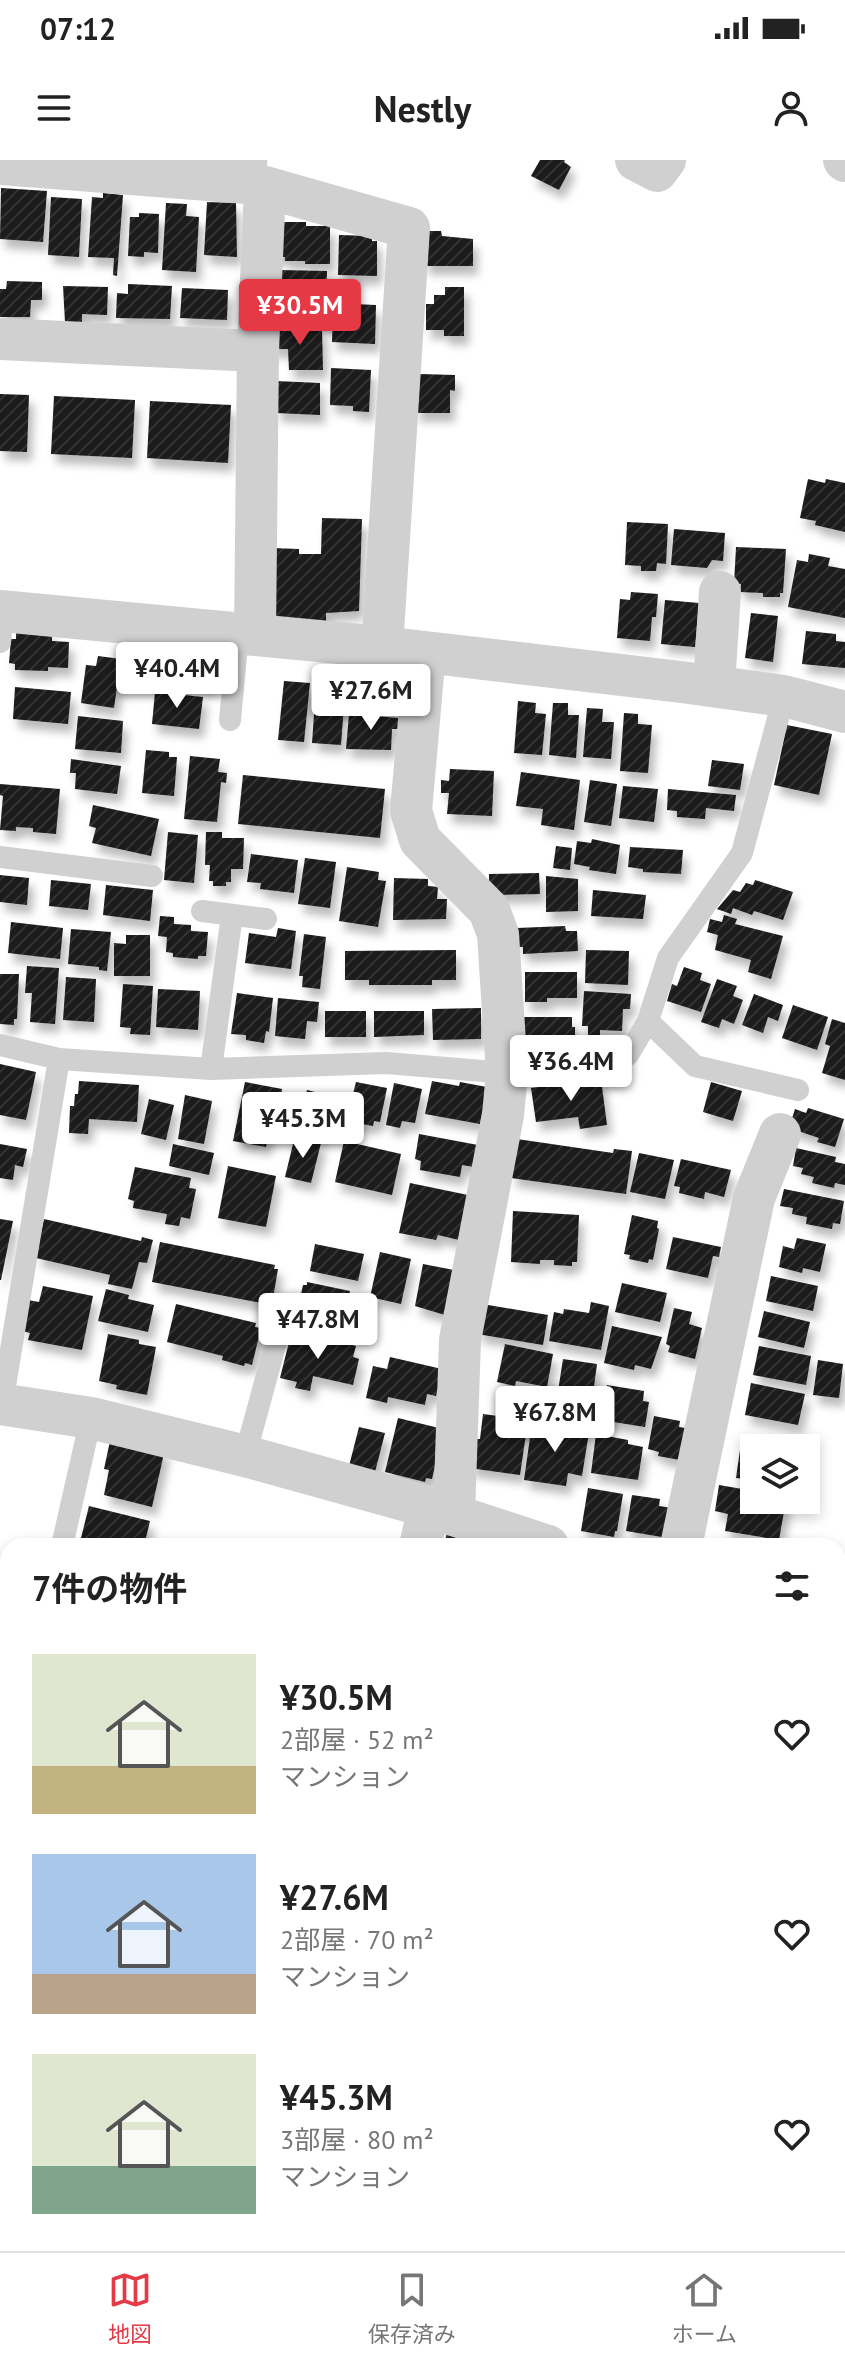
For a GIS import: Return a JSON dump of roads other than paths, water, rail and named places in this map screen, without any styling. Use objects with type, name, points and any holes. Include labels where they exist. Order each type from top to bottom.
[{"type":"street","points":[[636,160],[657,171],[665,160]]},
{"type":"street","points":[[0,164],[253,177],[409,228],[382,647]]},
{"type":"street","points":[[247,634],[258,351],[253,177]]},
{"type":"street","points":[[0,339],[258,351]]},
{"type":"street","points":[[714,686],[720,592]]},
{"type":"street","points":[[1,621],[247,634],[382,647],[714,686],[784,696],[845,712]]},
{"type":"street","points":[[425,652],[411,811],[420,840],[489,910],[498,934],[507,1073],[503,1115],[460,1340],[434,1523]]},
{"type":"street","points":[[683,1538],[754,1198],[780,1134]]},
{"type":"street","points":[[1,1404],[91,1418],[245,1456],[434,1523],[508,1538]]},
{"type":"lane","points":[[230,720],[247,634]]},
{"type":"lane","points":[[0,1045],[59,1059],[211,1069],[386,1063],[507,1073],[605,1063],[628,1055],[648,1021],[668,958],[742,853],[784,696]]},
{"type":"lane","points":[[0,857],[152,876]]},
{"type":"lane","points":[[202,911],[266,919]]},
{"type":"lane","points":[[211,1069],[232,915]]},
{"type":"lane","points":[[648,1021],[695,1066],[798,1090]]},
{"type":"lane","points":[[1,1404],[59,1059]]},
{"type":"lane","points":[[245,1456],[286,1305]]},
{"type":"lane","points":[[64,1538],[91,1418]]}]
